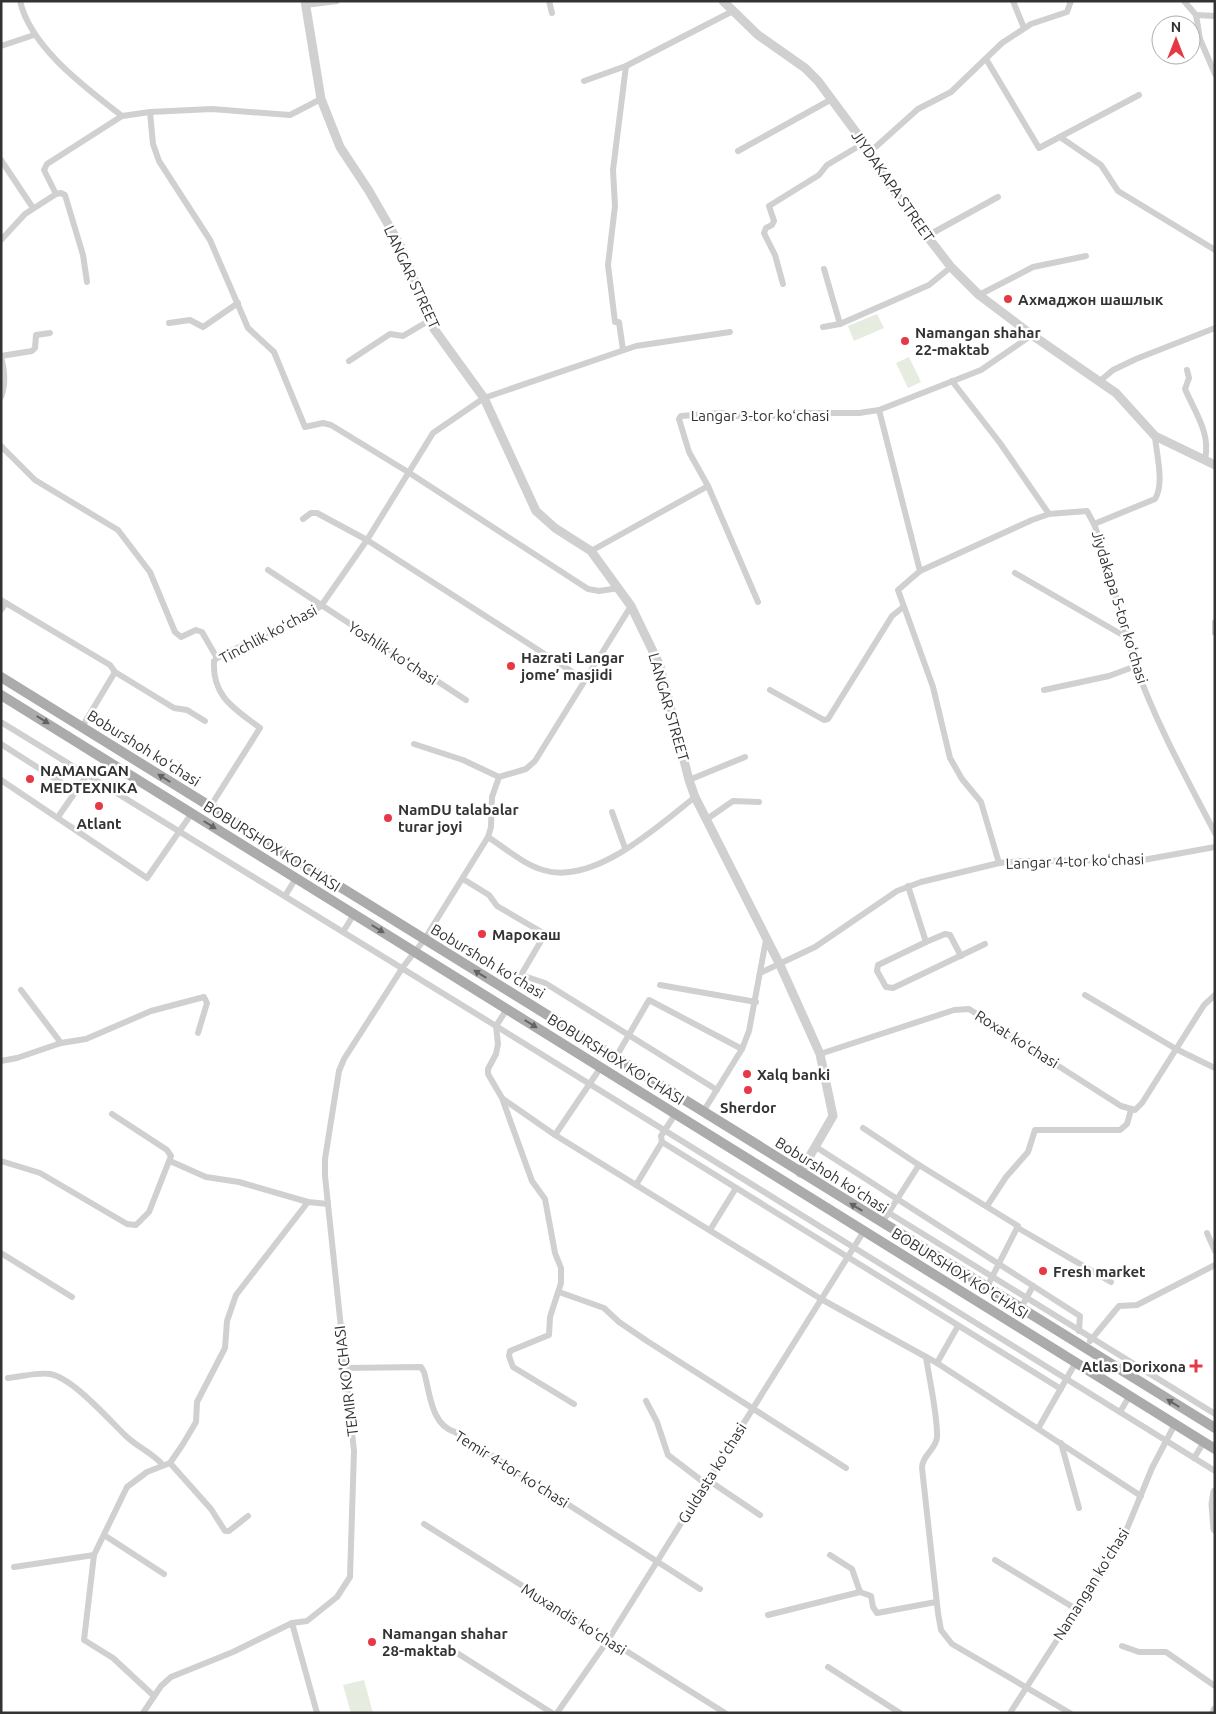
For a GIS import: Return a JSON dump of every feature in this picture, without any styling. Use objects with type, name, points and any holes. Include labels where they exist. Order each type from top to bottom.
[{"type":"main road","name":"Boburshoh koʻchasi","points":[[1,677],[1215,1428]]},
{"type":"main road","name":"BOBURSHOX KO'CHASI","points":[[1,695],[1215,1449]]},
{"type":"street","points":[[20,1],[34,35],[87,89],[122,116]]},
{"type":"street","points":[[305,3],[338,1]]},
{"type":"street","points":[[549,1],[552,13]]},
{"type":"street","name":"JIYDAKAPA STREET","points":[[723,1],[758,35],[805,68],[832,99],[864,143],[903,205],[951,266],[979,295],[1032,335],[1116,393],[1155,436],[1215,465]]},
{"type":"street","points":[[1012,1],[1024,28]]},
{"type":"street","points":[[870,152],[918,109],[951,92],[1002,43],[1024,28],[1067,12],[1071,1]]},
{"type":"street","points":[[1184,1],[1196,15]]},
{"type":"street","name":"LANGAR STREET","points":[[305,3],[321,99],[340,147],[369,191],[400,245],[434,329],[484,398],[536,510],[555,528],[591,551],[631,606],[660,666],[695,797],[780,964],[820,1054],[833,1116],[800,1173]]},
{"type":"street","points":[[584,81],[626,66],[733,11]]},
{"type":"street","points":[[1201,15],[1215,16]]},
{"type":"street","points":[[1,46],[34,35]]},
{"type":"street","points":[[1201,41],[1215,74]]},
{"type":"street","points":[[986,59],[1036,147],[1042,149],[1118,105],[1140,95]]},
{"type":"street","points":[[623,350],[619,322],[615,322],[611,302],[608,265],[615,214],[613,170],[626,66]]},
{"type":"street","points":[[56,194],[44,170],[47,164],[122,116],[150,112],[212,109],[290,115],[321,99]]},
{"type":"street","points":[[738,151],[832,99]]},
{"type":"street","points":[[150,112],[153,144],[159,161],[210,240],[248,328],[274,352],[305,427],[324,422],[331,425],[408,472],[588,589],[599,592],[619,588]]},
{"type":"street","points":[[1060,137],[1101,165],[1118,191],[1215,250]]},
{"type":"street","points":[[784,284],[775,255],[764,233],[766,228],[772,225],[774,221],[769,206],[819,176],[827,165],[864,143]]},
{"type":"street","points":[[1,160],[33,208]]},
{"type":"street","points":[[1,240],[33,208],[61,193],[65,195],[83,255],[88,282]]},
{"type":"street","points":[[927,236],[998,197]]},
{"type":"street","points":[[979,295],[1033,268],[1086,256]]},
{"type":"street","points":[[823,327],[840,324],[929,284],[951,266]]},
{"type":"street","points":[[824,269],[840,324]]},
{"type":"street","points":[[169,323],[190,320],[198,327],[203,327],[238,303]]},
{"type":"street","points":[[349,361],[390,334],[404,336],[430,320]]},
{"type":"street","points":[[1100,381],[1112,370],[1136,359],[1213,330]]},
{"type":"street","name":"Tinchlik koʻchasi","points":[[210,807],[260,728],[227,703],[223,697],[214,669],[217,658],[275,629],[301,619],[321,606],[367,540],[433,432],[484,398],[623,350],[636,346],[730,332]]},
{"type":"street","points":[[1,397],[4,389],[5,370],[1,357],[32,351],[35,348],[36,335],[50,333]]},
{"type":"street","name":"Langar 3-tor koʻchasi","points":[[708,486],[689,452],[679,420],[681,416],[721,413],[750,418],[801,413],[859,413],[880,410],[989,365],[1032,335]]},
{"type":"street","points":[[1187,370],[1189,378],[1185,389],[1202,423],[1208,445],[1205,459]]},
{"type":"street","points":[[952,381],[1000,443],[1049,514]]},
{"type":"street","points":[[880,410],[920,571]]},
{"type":"street","name":"Jiydakapa 5-tor koʻchasi","points":[[1155,436],[1159,476],[1155,499],[1094,524],[1102,543],[1126,637],[1149,703],[1215,833]]},
{"type":"street","points":[[1,446],[35,480],[118,530],[150,572],[175,632],[181,637],[196,630],[202,632],[217,658]]},
{"type":"street","points":[[591,551],[708,486],[758,602]]},
{"type":"street","points":[[999,863],[981,802],[962,779],[950,758],[933,687],[902,608],[898,590],[920,571],[1049,514],[1087,512],[1094,524]]},
{"type":"street","points":[[303,519],[311,513],[317,513],[367,540],[585,680]]},
{"type":"street","name":"Yoshlik koʻchasi","points":[[268,570],[466,700]]},
{"type":"street","points":[[1015,573],[1126,637]]},
{"type":"street","points":[[1,610],[3,601],[110,665],[115,672],[174,708],[187,710],[205,721]]},
{"type":"street","points":[[414,744],[463,760],[499,777],[526,769],[535,761],[631,606]]},
{"type":"street","points":[[770,690],[824,720],[828,719],[892,616],[902,608]]},
{"type":"street","points":[[1215,622],[1215,633]]},
{"type":"street","points":[[1044,690],[1109,676],[1136,666]]},
{"type":"street","points":[[82,727],[115,672]]},
{"type":"street","points":[[2,723],[403,967],[1215,1471]]},
{"type":"street","points":[[1,744],[76,792]]},
{"type":"street","points":[[689,780],[745,757]]},
{"type":"street","points":[[58,817],[88,775]]},
{"type":"street","points":[[499,777],[492,797],[491,827],[488,837],[541,870],[557,874],[583,870],[625,848],[695,797]]},
{"type":"street","points":[[1,780],[147,878],[192,813]]},
{"type":"street","points":[[707,818],[733,801],[759,802]]},
{"type":"street","points":[[612,812],[625,848]]},
{"type":"street","name":"TEMIR KO'CHASI","points":[[143,1713],[154,1696],[171,1677],[233,1652],[292,1623],[307,1621],[337,1597],[350,1577],[354,1475],[325,1159],[339,1071],[344,1059],[403,967],[424,940],[488,837]]},
{"type":"street","name":"Langar 4-tor koʻchasi","points":[[762,972],[815,947],[908,886],[999,863],[1038,860],[1144,860],[1215,847]]},
{"type":"street","points":[[285,896],[296,878]]},
{"type":"street","points":[[463,879],[489,895],[497,906],[545,934],[521,976],[545,983],[717,1090]]},
{"type":"street","points":[[908,886],[926,942]]},
{"type":"street","points":[[343,932],[354,914]]},
{"type":"street","points":[[961,956],[950,934],[945,934],[878,965],[877,971],[886,987],[893,988],[961,956],[986,944]]},
{"type":"street","points":[[703,1112],[742,1049],[749,1031],[762,972],[767,938]]},
{"type":"street","points":[[660,985],[756,1002]]},
{"type":"street","points":[[21,990],[61,1043]]},
{"type":"street","points":[[1085,995],[1176,1049],[1215,1068]]},
{"type":"street","points":[[987,1206],[1006,1178],[1028,1152],[1036,1130],[1120,1130],[1127,1124],[1131,1110],[1134,1110],[1142,1103],[1204,1004],[1215,995]]},
{"type":"street","points":[[1,1061],[17,1058],[61,1043],[86,1039],[151,1011],[204,997],[207,1003],[198,1033]]},
{"type":"street","points":[[616,1057],[650,1000],[742,1049]]},
{"type":"street","points":[[506,1009],[496,1026],[498,1044],[496,1054],[488,1069],[491,1079],[502,1098],[532,1181],[545,1199],[561,1268],[559,1292],[550,1318],[549,1335],[510,1351],[509,1356],[514,1367],[574,1404]]},
{"type":"street","name":"Roxat koʻchasi","points":[[820,1054],[954,1010],[969,1009],[1131,1110]]},
{"type":"street","points":[[555,1135],[601,1067]]},
{"type":"street","points":[[502,1098],[555,1135],[821,1299],[937,1363],[1039,1427],[1141,1496]]},
{"type":"street","points":[[1,1161],[40,1173],[132,1225],[141,1222],[148,1212],[171,1156],[167,1150],[112,1114]]},
{"type":"street","points":[[636,1184],[662,1142],[661,1138],[665,1130],[676,1114]]},
{"type":"street","points":[[863,1128],[919,1165],[1016,1224],[1018,1228],[1111,1282]]},
{"type":"street","points":[[662,1142],[1061,1389]]},
{"type":"street","points":[[816,1147],[1080,1316],[1082,1319],[1079,1331]]},
{"type":"street","points":[[170,1161],[206,1177],[239,1182],[308,1202],[328,1204]]},
{"type":"street","points":[[882,1223],[919,1165]]},
{"type":"street","points":[[710,1230],[736,1188]]},
{"type":"street","points":[[154,1696],[113,1658],[84,1640],[94,1555],[127,1487],[136,1478],[170,1463],[196,1422],[197,1402],[225,1348],[227,1321],[236,1295],[308,1202]]},
{"type":"street","points":[[889,1213],[1215,1414]]},
{"type":"street","points":[[987,1287],[1018,1228]]},
{"type":"street","name":"Guldasta koʻchasi","points":[[557,1713],[608,1640],[864,1231]]},
{"type":"street","points":[[1207,1233],[1215,1251]]},
{"type":"street","points":[[1,1253],[72,1296]]},
{"type":"street","points":[[1084,1348],[1119,1306],[1137,1305],[1215,1265]]},
{"type":"street","points":[[1020,1308],[1034,1286]]},
{"type":"street","points":[[559,1292],[604,1308],[619,1322],[846,1468]]},
{"type":"street","points":[[937,1363],[958,1326]]},
{"type":"street","points":[[926,1357],[937,1435],[933,1448],[923,1459],[922,1468],[936,1602],[941,1630],[952,1644],[1070,1713]]},
{"type":"street","points":[[1039,1427],[1076,1362]]},
{"type":"street","name":"Temir 4-tor koʻchasi","points":[[345,1368],[421,1367],[436,1418],[446,1430],[455,1432],[658,1560],[700,1589]]},
{"type":"street","points":[[8,1378],[47,1374],[54,1376],[80,1392],[129,1438],[153,1453],[163,1465]]},
{"type":"street","points":[[1120,1412],[1130,1395]]},
{"type":"street","points":[[646,1401],[657,1422],[668,1455],[760,1515]]},
{"type":"street","name":"Namangan koʻchasi","points":[[1010,1713],[1124,1536],[1175,1424]]},
{"type":"street","points":[[1194,1458],[1204,1442]]},
{"type":"street","points":[[1061,1443],[1079,1508]]},
{"type":"street","points":[[170,1463],[211,1510],[225,1531],[229,1531],[248,1516]]},
{"type":"street","points":[[1215,1492],[1213,1504],[1215,1529]]},
{"type":"street","name":"Muxandis koʻchasi","points":[[424,1524],[725,1713]]},
{"type":"street","points":[[104,1535],[164,1574]]},
{"type":"street","points":[[14,1567],[94,1555]]},
{"type":"street","points":[[830,1555],[852,1569],[860,1592]]},
{"type":"street","points":[[994,1560],[1076,1609]]},
{"type":"street","points":[[768,1614],[860,1592],[871,1596],[873,1607],[877,1613],[936,1602]]},
{"type":"street","points":[[292,1623],[317,1713]]},
{"type":"street","points":[[1122,1646],[1139,1652],[1166,1652],[1215,1686]]},
{"type":"street","points":[[457,1653],[552,1713]]},
{"type":"street","points":[[828,1667],[900,1713]]},
{"type":"shaded area","points":[[877,314],[884,328],[854,341],[848,326]]},
{"type":"shaded area","points":[[909,357],[921,382],[908,388],[896,363]]},
{"type":"shaded area","points":[[364,1680],[373,1713],[351,1713],[343,1685]]},
{"type":"place","name":"Ахмаджон шашлык","points":[[1008,299]]},
{"type":"place","name":"Namangan shahar 22-maktab","points":[[905,341]]},
{"type":"place","name":"Hazrati Langar jome’ masjidi","points":[[511,666]]},
{"type":"place","name":"NAMANGAN MEDTEXNIKA","points":[[30,779]]},
{"type":"place","name":"Atlant","points":[[99,806]]},
{"type":"place","name":"NamDU talabalar turar joyi","points":[[388,818]]},
{"type":"place","name":"Марокаш","points":[[482,934]]},
{"type":"place","name":"Xalq banki","points":[[747,1074]]},
{"type":"place","name":"Sherdor","points":[[748,1090]]},
{"type":"place","name":"Fresh market","points":[[1043,1271]]},
{"type":"place","name":"Atlas Dorixona","points":[[1196,1366]]},
{"type":"place","name":"Namangan shahar 28-maktab","points":[[372,1642]]}]
